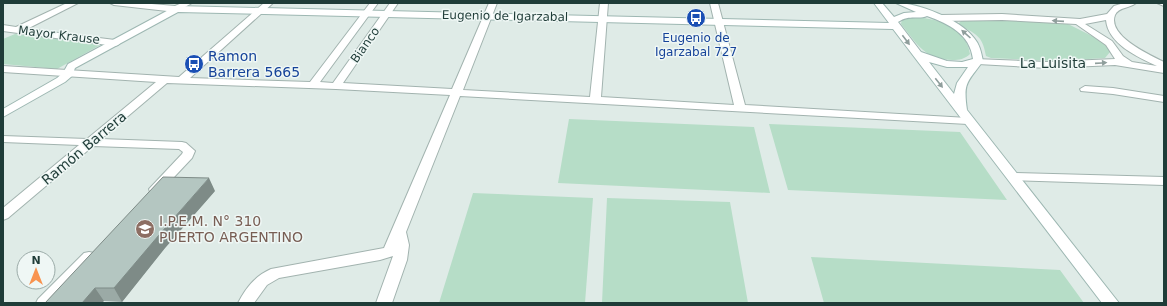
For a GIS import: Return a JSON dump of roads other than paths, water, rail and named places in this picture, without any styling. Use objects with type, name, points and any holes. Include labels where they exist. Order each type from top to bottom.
[{"type":"street","points":[[3,36],[74,3]]},
{"type":"street","name":"Eugenio de Igarzabal","points":[[114,3],[176,9],[895,26]]},
{"type":"street","points":[[3,114],[61,80],[68,74],[71,66],[188,3]]},
{"type":"street","points":[[182,80],[269,3]]},
{"type":"street","points":[[312,86],[374,3]]},
{"type":"street","name":"Bianco","points":[[336,86],[394,3]]},
{"type":"street","points":[[246,303],[260,283],[267,276],[276,273],[380,255],[389,252],[394,244],[493,3]]},
{"type":"street","points":[[595,101],[604,3]]},
{"type":"street","points":[[714,3],[740,109]]},
{"type":"street","points":[[878,3],[916,54],[1111,303]]},
{"type":"street","points":[[900,3],[940,18],[962,31],[977,47],[978,61],[960,86],[959,96],[965,117]]},
{"type":"street","points":[[1128,63],[1118,58],[1112,45],[1108,41],[1084,28],[1080,23],[1110,16],[1117,8],[1132,3]]},
{"type":"street","points":[[895,26],[894,21],[899,17],[919,14],[940,18],[1002,17],[1085,22],[1103,24],[1111,28]]},
{"type":"street","points":[[1110,16],[1111,28]]},
{"type":"street","name":"Mayor Krause","points":[[3,28],[115,42]]},
{"type":"street","name":"La Luisita","points":[[1111,28],[1126,44],[1147,62],[1164,70]]},
{"type":"street","name":"La Luisita","points":[[916,54],[944,64],[966,65],[978,61],[1048,65],[1106,62],[1147,62],[1164,65]]},
{"type":"street","points":[[3,69],[165,80],[336,86],[740,109],[965,117]]},
{"type":"street","name":"Ramón Barrera","points":[[3,215],[165,80]]},
{"type":"street","points":[[1085,89],[1113,91],[1164,99]]},
{"type":"street","points":[[3,139],[182,146],[187,148],[189,151],[188,155],[144,200]]},
{"type":"street","points":[[1013,177],[1164,181]]},
{"type":"street","points":[[384,303],[400,260],[402,245],[399,232]]},
{"type":"street","points":[[44,303],[99,246]]},
{"type":"place","name":"Eugenio de Igarzabal 727","points":[[696,18]]},
{"type":"place","name":"Ramon Barrera 5665","points":[[194,64]]},
{"type":"place","name":"I.P.E.M. N° 310 PUERTO ARGENTINO","points":[[145,229]]}]
